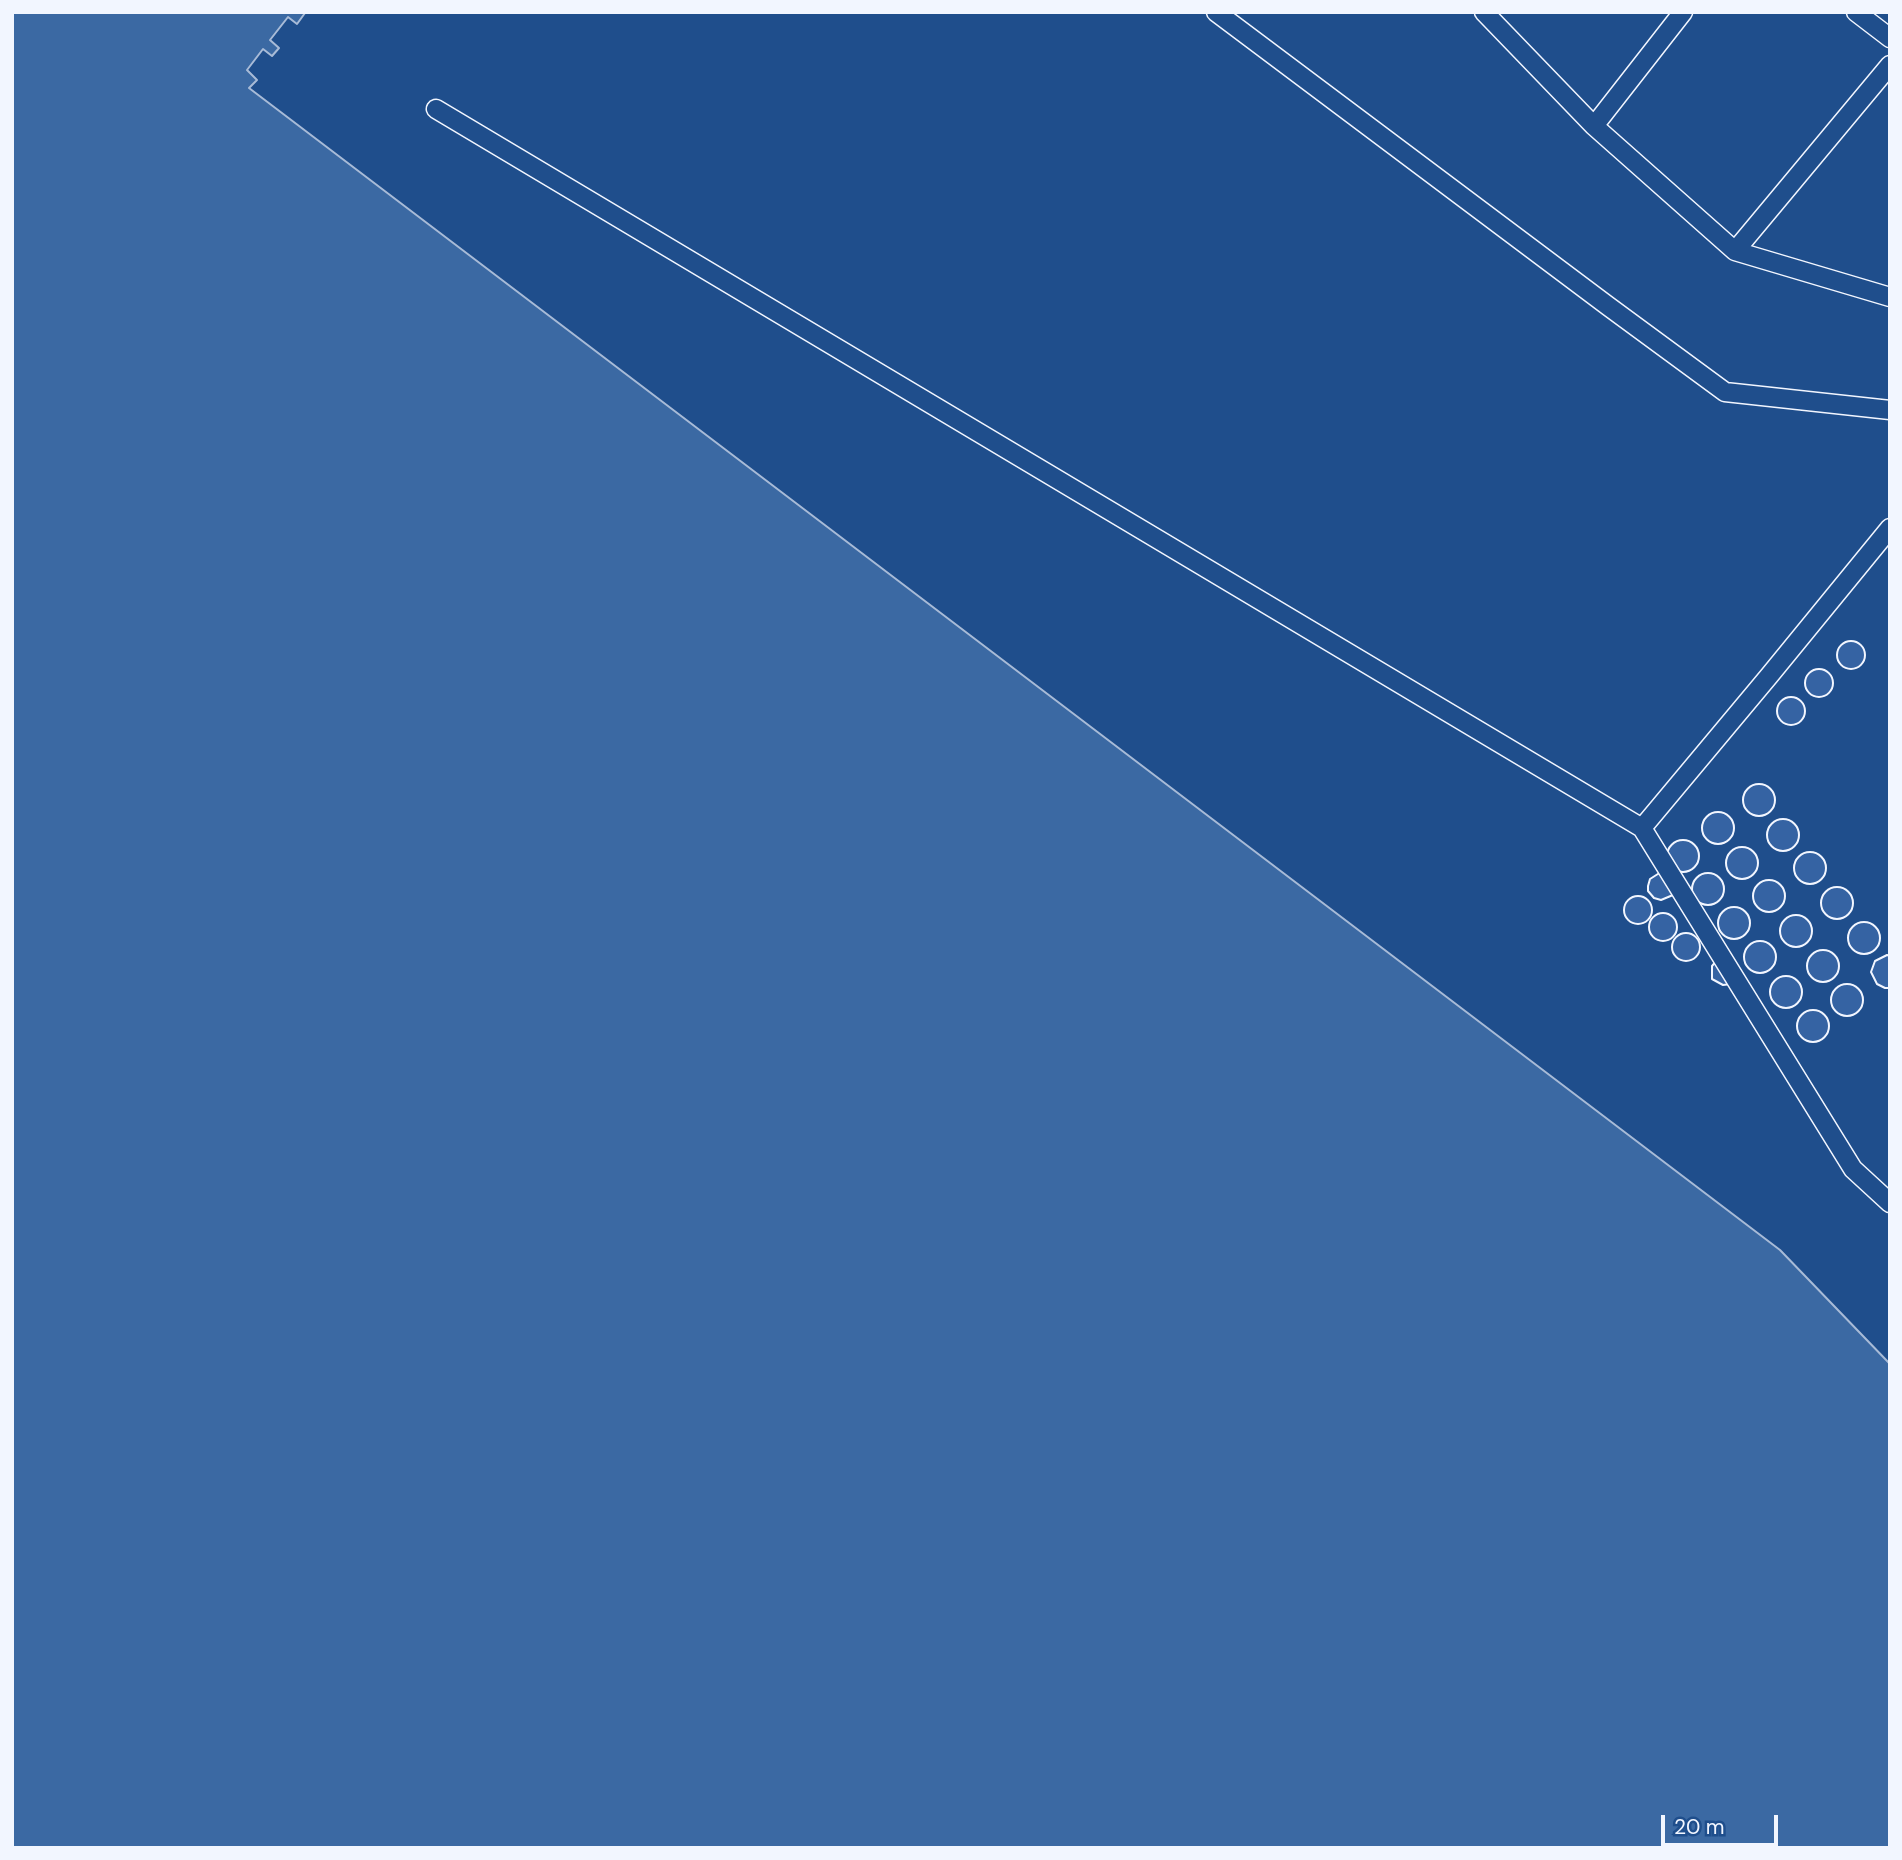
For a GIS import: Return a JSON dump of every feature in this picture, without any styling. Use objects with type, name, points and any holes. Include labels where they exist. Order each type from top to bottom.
[{"type":"lane","points":[[1216,12],[1725,392],[1890,410]]},
{"type":"lane","points":[[1484,12],[1594,126],[1735,251],[1890,297]]},
{"type":"lane","points":[[1594,126],[1683,12]]},
{"type":"lane","points":[[1856,12],[1890,38]]},
{"type":"lane","points":[[1735,251],[1890,65]]},
{"type":"lane","points":[[436,109],[1642,828],[1853,1169],[1890,1203]]},
{"type":"lane","points":[[1642,828],[1890,528]]},
{"type":"water","points":[[12,12],[304,12],[297,24],[288,17],[270,40],[279,48],[272,56],[263,49],[247,70],[257,80],[249,88],[1780,1250],[1890,1364],[1890,1848],[12,1848]]},
{"type":"building","points":[[1851,641],[1861,645],[1865,655],[1861,665],[1851,669],[1841,665],[1837,655],[1841,645]]},
{"type":"building","points":[[1819,669],[1829,673],[1833,683],[1829,693],[1819,697],[1809,693],[1805,683],[1809,673]]},
{"type":"building","points":[[1791,697],[1801,701],[1805,711],[1801,721],[1791,725],[1781,721],[1777,711],[1781,701]]},
{"type":"building","points":[[1759,784],[1770,789],[1775,800],[1770,811],[1759,816],[1748,811],[1743,800],[1748,789]]},
{"type":"building","points":[[1718,812],[1729,817],[1734,828],[1729,839],[1718,844],[1707,839],[1702,828],[1707,817]]},
{"type":"building","points":[[1783,819],[1794,824],[1799,835],[1794,846],[1783,851],[1772,846],[1767,835],[1772,824]]},
{"type":"building","points":[[1683,840],[1694,845],[1699,856],[1694,867],[1683,872],[1672,867],[1667,856],[1672,845]]},
{"type":"building","points":[[1742,847],[1753,852],[1758,863],[1753,874],[1742,879],[1731,874],[1726,863],[1731,852]]},
{"type":"building","points":[[1810,852],[1821,857],[1826,868],[1821,879],[1810,884],[1799,879],[1794,868],[1799,857]]},
{"type":"building","points":[[1661,872],[1675,891],[1673,895],[1661,900],[1654,898],[1648,891],[1648,886],[1650,879]]},
{"type":"building","points":[[1708,873],[1719,878],[1724,889],[1719,900],[1708,905],[1697,900],[1692,889],[1697,878]]},
{"type":"building","points":[[1769,880],[1780,885],[1785,896],[1780,907],[1769,912],[1758,907],[1753,896],[1758,885]]},
{"type":"building","points":[[1837,887],[1848,892],[1853,903],[1848,914],[1837,919],[1826,914],[1821,903],[1826,892]]},
{"type":"building","points":[[1638,896],[1648,900],[1652,910],[1648,920],[1638,924],[1628,920],[1624,910],[1628,900]]},
{"type":"building","points":[[1734,907],[1745,912],[1750,923],[1745,934],[1734,939],[1723,934],[1718,923],[1723,912]]},
{"type":"building","points":[[1663,913],[1673,917],[1677,927],[1673,937],[1663,941],[1653,937],[1649,927],[1653,917]]},
{"type":"building","points":[[1796,915],[1807,920],[1812,931],[1807,942],[1796,947],[1785,942],[1780,931],[1785,920]]},
{"type":"building","points":[[1864,922],[1875,927],[1880,938],[1875,949],[1864,954],[1853,949],[1848,938],[1853,927]]},
{"type":"building","points":[[1686,933],[1696,937],[1700,947],[1696,957],[1686,961],[1676,957],[1672,947],[1676,937]]},
{"type":"building","points":[[1760,941],[1771,946],[1776,957],[1771,968],[1760,973],[1749,968],[1744,957],[1749,946]]},
{"type":"building","points":[[1823,950],[1834,955],[1839,966],[1834,977],[1823,982],[1812,977],[1807,966],[1812,955]]},
{"type":"building","points":[[1890,956],[1890,988],[1877,984],[1871,972],[1875,961]]},
{"type":"building","points":[[1718,959],[1731,984],[1723,985],[1712,979],[1712,966]]},
{"type":"building","points":[[1786,976],[1797,981],[1802,992],[1797,1003],[1786,1008],[1775,1003],[1770,992],[1775,981]]},
{"type":"building","points":[[1847,984],[1858,989],[1863,1000],[1858,1011],[1847,1016],[1836,1011],[1831,1000],[1836,989]]},
{"type":"building","points":[[1813,1010],[1824,1015],[1829,1026],[1824,1037],[1813,1042],[1802,1037],[1797,1026],[1802,1015]]}]
